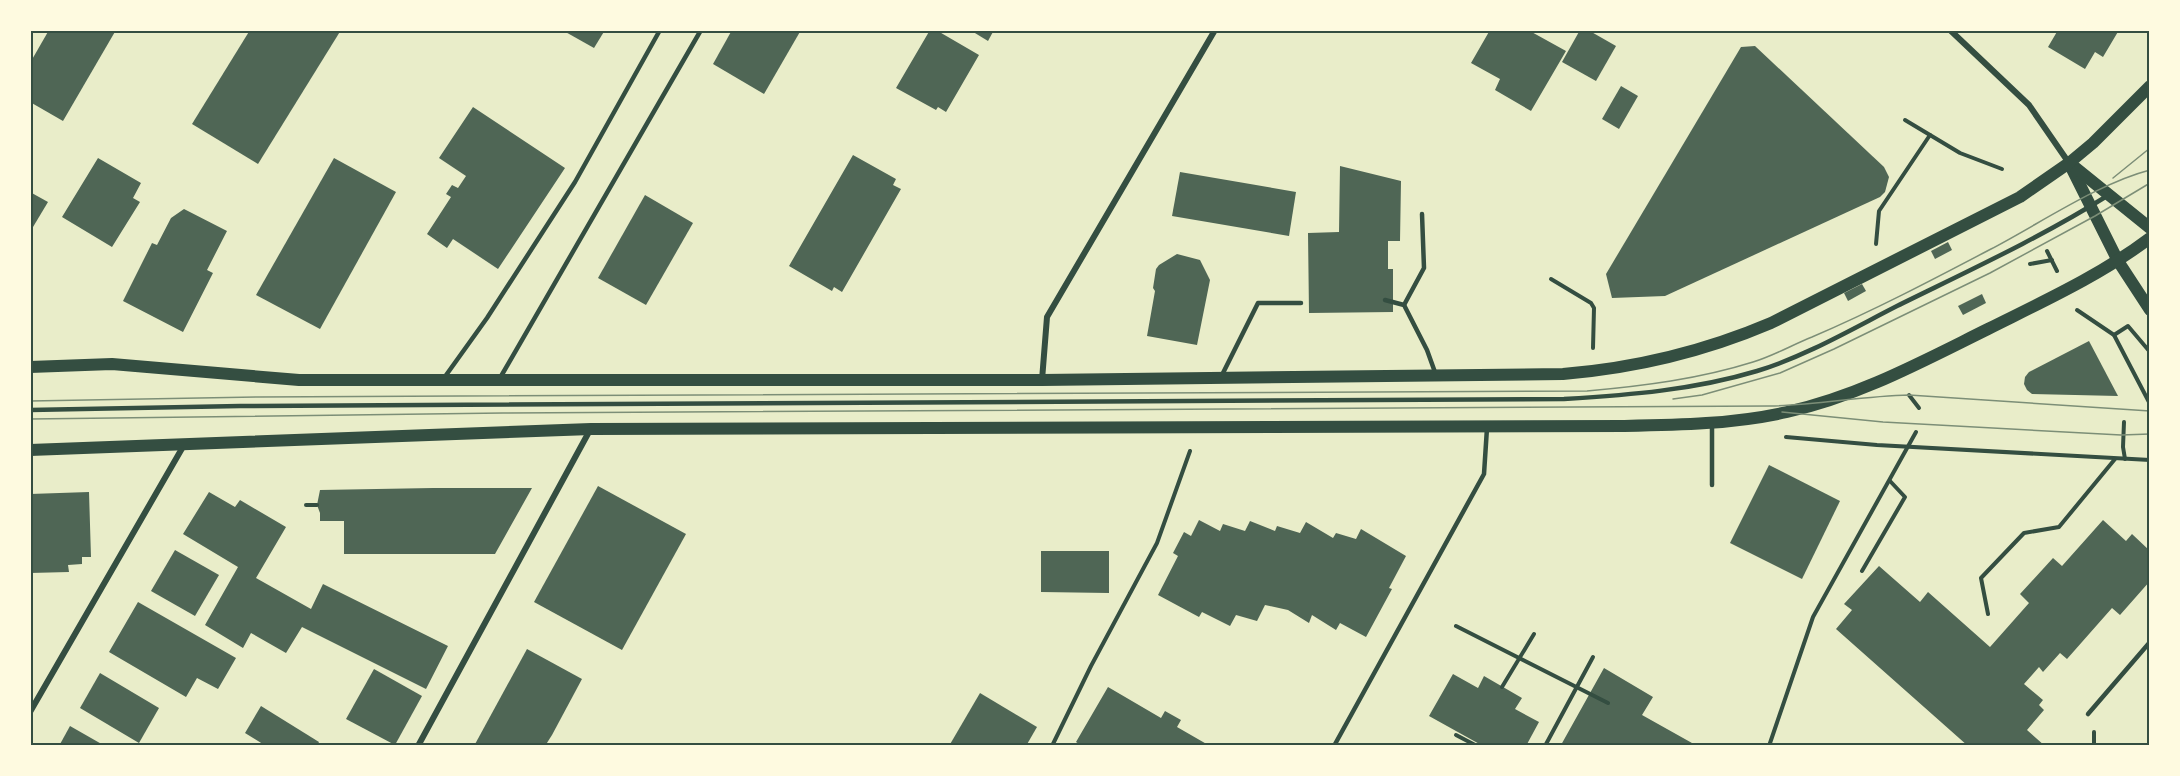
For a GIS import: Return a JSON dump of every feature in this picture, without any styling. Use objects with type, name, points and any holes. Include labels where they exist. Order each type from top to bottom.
[{"type":"main road","points":[[30,367],[112,364],[299,380],[1041,380],[1222,376],[1563,374],[1593,371],[1660,360],[1727,341],[1771,323],[1875,271],[2020,196],[2069,163],[2116,121],[2150,86]]},
{"type":"main road","points":[[2069,163],[2150,228]]},
{"type":"main road","points":[[2069,163],[2118,261],[2150,310]]},
{"type":"main road","points":[[30,450],[591,429],[1635,426],[1712,422],[1787,412],[1868,387],[2053,297],[2118,261],[2150,237]]},
{"type":"street","points":[[1041,380],[1047,318],[1215,30]]},
{"type":"street","points":[[1950,30],[2029,105],[2069,163]]},
{"type":"street","points":[[418,746],[591,429]]},
{"type":"street","points":[[30,712],[184,445]]},
{"type":"lane","points":[[442,380],[487,318],[575,182],[660,30]]},
{"type":"lane","points":[[498,380],[701,30]]},
{"type":"lane","points":[[30,410],[252,406],[1552,399],[1624,396],[1690,387],[1756,371],[1798,356],[2018,246],[2109,195]]},
{"type":"lane","points":[[1404,305],[1424,268],[1422,214]]},
{"type":"lane","points":[[1385,300],[1404,305],[1427,350],[1436,375]]},
{"type":"lane","points":[[1222,376],[1258,303],[1301,303]]},
{"type":"lane","points":[[1712,422],[1713,485]]},
{"type":"lane","points":[[1334,746],[1484,474],[1487,426]]},
{"type":"lane","points":[[2088,714],[2150,642]]},
{"type":"path","points":[[1905,120],[1960,153],[2002,169]]},
{"type":"path","points":[[1875,271],[1879,211],[1930,135]]},
{"type":"path","points":[[2048,253],[2057,272]]},
{"type":"path","points":[[2030,264],[2052,260]]},
{"type":"path","points":[[1551,279],[1591,303],[1594,308],[1593,371]]},
{"type":"path","points":[[2077,309],[2114,335],[2150,404]]},
{"type":"path","points":[[2114,335],[2128,326],[2150,352]]},
{"type":"path","points":[[1909,395],[1919,408]]},
{"type":"path","points":[[2124,422],[2125,459]]},
{"type":"path","points":[[1052,746],[1091,666],[1157,543],[1199,427]]},
{"type":"path","points":[[1769,746],[1813,617],[1916,432]]},
{"type":"path","points":[[1776,436],[1909,447],[2150,460]]},
{"type":"path","points":[[1988,614],[1981,578],[2024,533],[2058,527],[2116,458]]},
{"type":"path","points":[[1862,571],[1905,497],[1890,481]]},
{"type":"path","points":[[306,505],[317,505]]},
{"type":"path","points":[[1456,626],[1608,703]]},
{"type":"path","points":[[1502,687],[1534,634]]},
{"type":"path","points":[[1545,746],[1593,657]]},
{"type":"path","points":[[1456,735],[1477,746]]},
{"type":"building","points":[[49,30],[116,30],[63,121],[30,102],[30,63]]},
{"type":"building","points":[[250,30],[341,30],[258,164],[192,124]]},
{"type":"building","points":[[562,30],[605,30],[594,48]]},
{"type":"building","points":[[732,30],[801,30],[764,94],[713,64]]},
{"type":"building","points":[[930,30],[936,30],[979,55],[946,112],[938,107],[936,110],[896,88]]},
{"type":"building","points":[[970,30],[994,30],[988,41]]},
{"type":"building","points":[[1490,30],[1528,30],[1566,51],[1531,111],[1495,90],[1500,79],[1471,63]]},
{"type":"building","points":[[1580,30],[1588,30],[1616,46],[1596,81],[1562,62]]},
{"type":"building","points":[[2058,30],[2119,30],[2103,57],[2095,52],[2085,69],[2048,47]]},
{"type":"building","points":[[1755,46],[1884,167],[1889,177],[1885,192],[1880,197],[1665,296],[1612,298],[1606,274],[1741,47]]},
{"type":"building","points":[[1621,86],[1638,96],[1619,129],[1602,119]]},
{"type":"building","points":[[473,107],[565,168],[498,269],[453,239],[447,248],[427,234],[451,197],[446,194],[452,185],[458,188],[466,176],[439,158]]},
{"type":"building","points":[[853,155],[896,179],[893,185],[901,189],[842,292],[834,287],[832,291],[789,266]]},
{"type":"building","points":[[98,158],[141,183],[133,198],[140,202],[112,247],[62,217]]},
{"type":"building","points":[[334,158],[396,192],[320,329],[256,295]]},
{"type":"building","points":[[1340,166],[1401,181],[1400,241],[1388,241],[1388,269],[1393,269],[1393,312],[1309,313],[1308,233],[1339,232]]},
{"type":"building","points":[[1180,172],[1296,192],[1289,236],[1172,216]]},
{"type":"building","points":[[30,192],[48,202],[30,232]]},
{"type":"building","points":[[645,195],[693,223],[646,305],[598,278]]},
{"type":"building","points":[[184,209],[227,231],[207,270],[213,273],[183,332],[123,301],[152,243],[157,245],[171,218]]},
{"type":"building","points":[[1948,242],[1952,250],[1935,259],[1931,251]]},
{"type":"building","points":[[1177,254],[1200,260],[1210,280],[1197,345],[1147,336],[1155,291],[1153,288],[1156,269]]},
{"type":"building","points":[[1862,284],[1866,291],[1848,301],[1844,293]]},
{"type":"building","points":[[1982,294],[1986,303],[1963,315],[1958,306]]},
{"type":"building","points":[[2089,341],[2118,396],[2032,394],[2027,390],[2024,384],[2029,372]]},
{"type":"building","points":[[1769,465],[1840,501],[1802,579],[1730,543]]},
{"type":"building","points":[[598,486],[686,534],[622,650],[534,602]]},
{"type":"building","points":[[532,488],[495,554],[344,554],[344,521],[320,521],[317,505],[320,490]]},
{"type":"building","points":[[89,492],[91,557],[82,557],[82,564],[68,565],[69,572],[30,573],[30,494]]},
{"type":"building","points":[[209,492],[235,507],[240,500],[286,527],[256,578],[311,609],[323,584],[448,646],[426,689],[302,627],[286,653],[251,633],[243,648],[205,625],[238,567],[183,534]]},
{"type":"building","points":[[1199,520],[1220,531],[1223,524],[1245,531],[1250,521],[1275,531],[1277,526],[1300,533],[1306,522],[1333,538],[1336,533],[1356,539],[1361,529],[1406,556],[1389,588],[1392,589],[1366,637],[1340,623],[1336,630],[1312,615],[1309,623],[1288,610],[1265,605],[1257,621],[1236,615],[1230,626],[1202,612],[1199,617],[1158,595],[1178,556],[1173,553],[1184,532],[1191,536]]},
{"type":"building","points":[[2103,520],[2126,541],[2132,534],[2150,551],[2150,581],[2120,615],[2112,608],[2067,659],[2060,653],[2043,672],[2039,667],[2024,684],[2043,700],[2039,705],[2044,710],[2027,730],[2045,746],[1968,746],[1836,629],[1852,610],[1844,604],[1879,566],[1920,602],[1928,592],[1990,647],[2029,603],[2020,594],[2053,558],[2062,566]]},
{"type":"building","points":[[175,550],[219,575],[195,616],[151,591]]},
{"type":"building","points":[[1041,551],[1109,551],[1109,593],[1041,592]]},
{"type":"building","points":[[138,602],[236,658],[218,689],[197,678],[186,697],[109,652]]},
{"type":"building","points":[[527,649],[582,679],[552,735],[545,746],[474,746]]},
{"type":"building","points":[[1604,668],[1653,697],[1642,715],[1692,743],[1690,746],[1561,745]]},
{"type":"building","points":[[374,669],[422,696],[395,745],[346,719]]},
{"type":"building","points":[[100,673],[159,708],[139,743],[80,708]]},
{"type":"building","points":[[1453,674],[1478,688],[1484,676],[1522,698],[1515,709],[1539,722],[1526,746],[1483,746],[1429,716]]},
{"type":"building","points":[[1108,687],[1161,718],[1165,711],[1181,720],[1177,727],[1210,746],[1082,746],[1076,742]]},
{"type":"building","points":[[980,693],[1037,727],[1026,746],[949,746]]},
{"type":"building","points":[[261,706],[319,742],[317,746],[266,746],[245,733]]},
{"type":"building","points":[[70,726],[105,746],[59,746]]},
{"type":"tram line","points":[[2113,178],[2150,148]]},
{"type":"tram line","points":[[30,401],[258,397],[1587,391],[1629,387],[1712,373],[1768,357],[1902,295],[2110,184],[2150,170]]},
{"type":"tram line","points":[[1673,399],[1702,395],[1780,373],[1834,349],[1990,273],[2150,183]]},
{"type":"tram line","points":[[30,419],[503,413],[1770,406],[1909,395],[2150,411]]},
{"type":"tram line","points":[[1782,412],[1883,422],[2121,435],[2150,434]]}]
